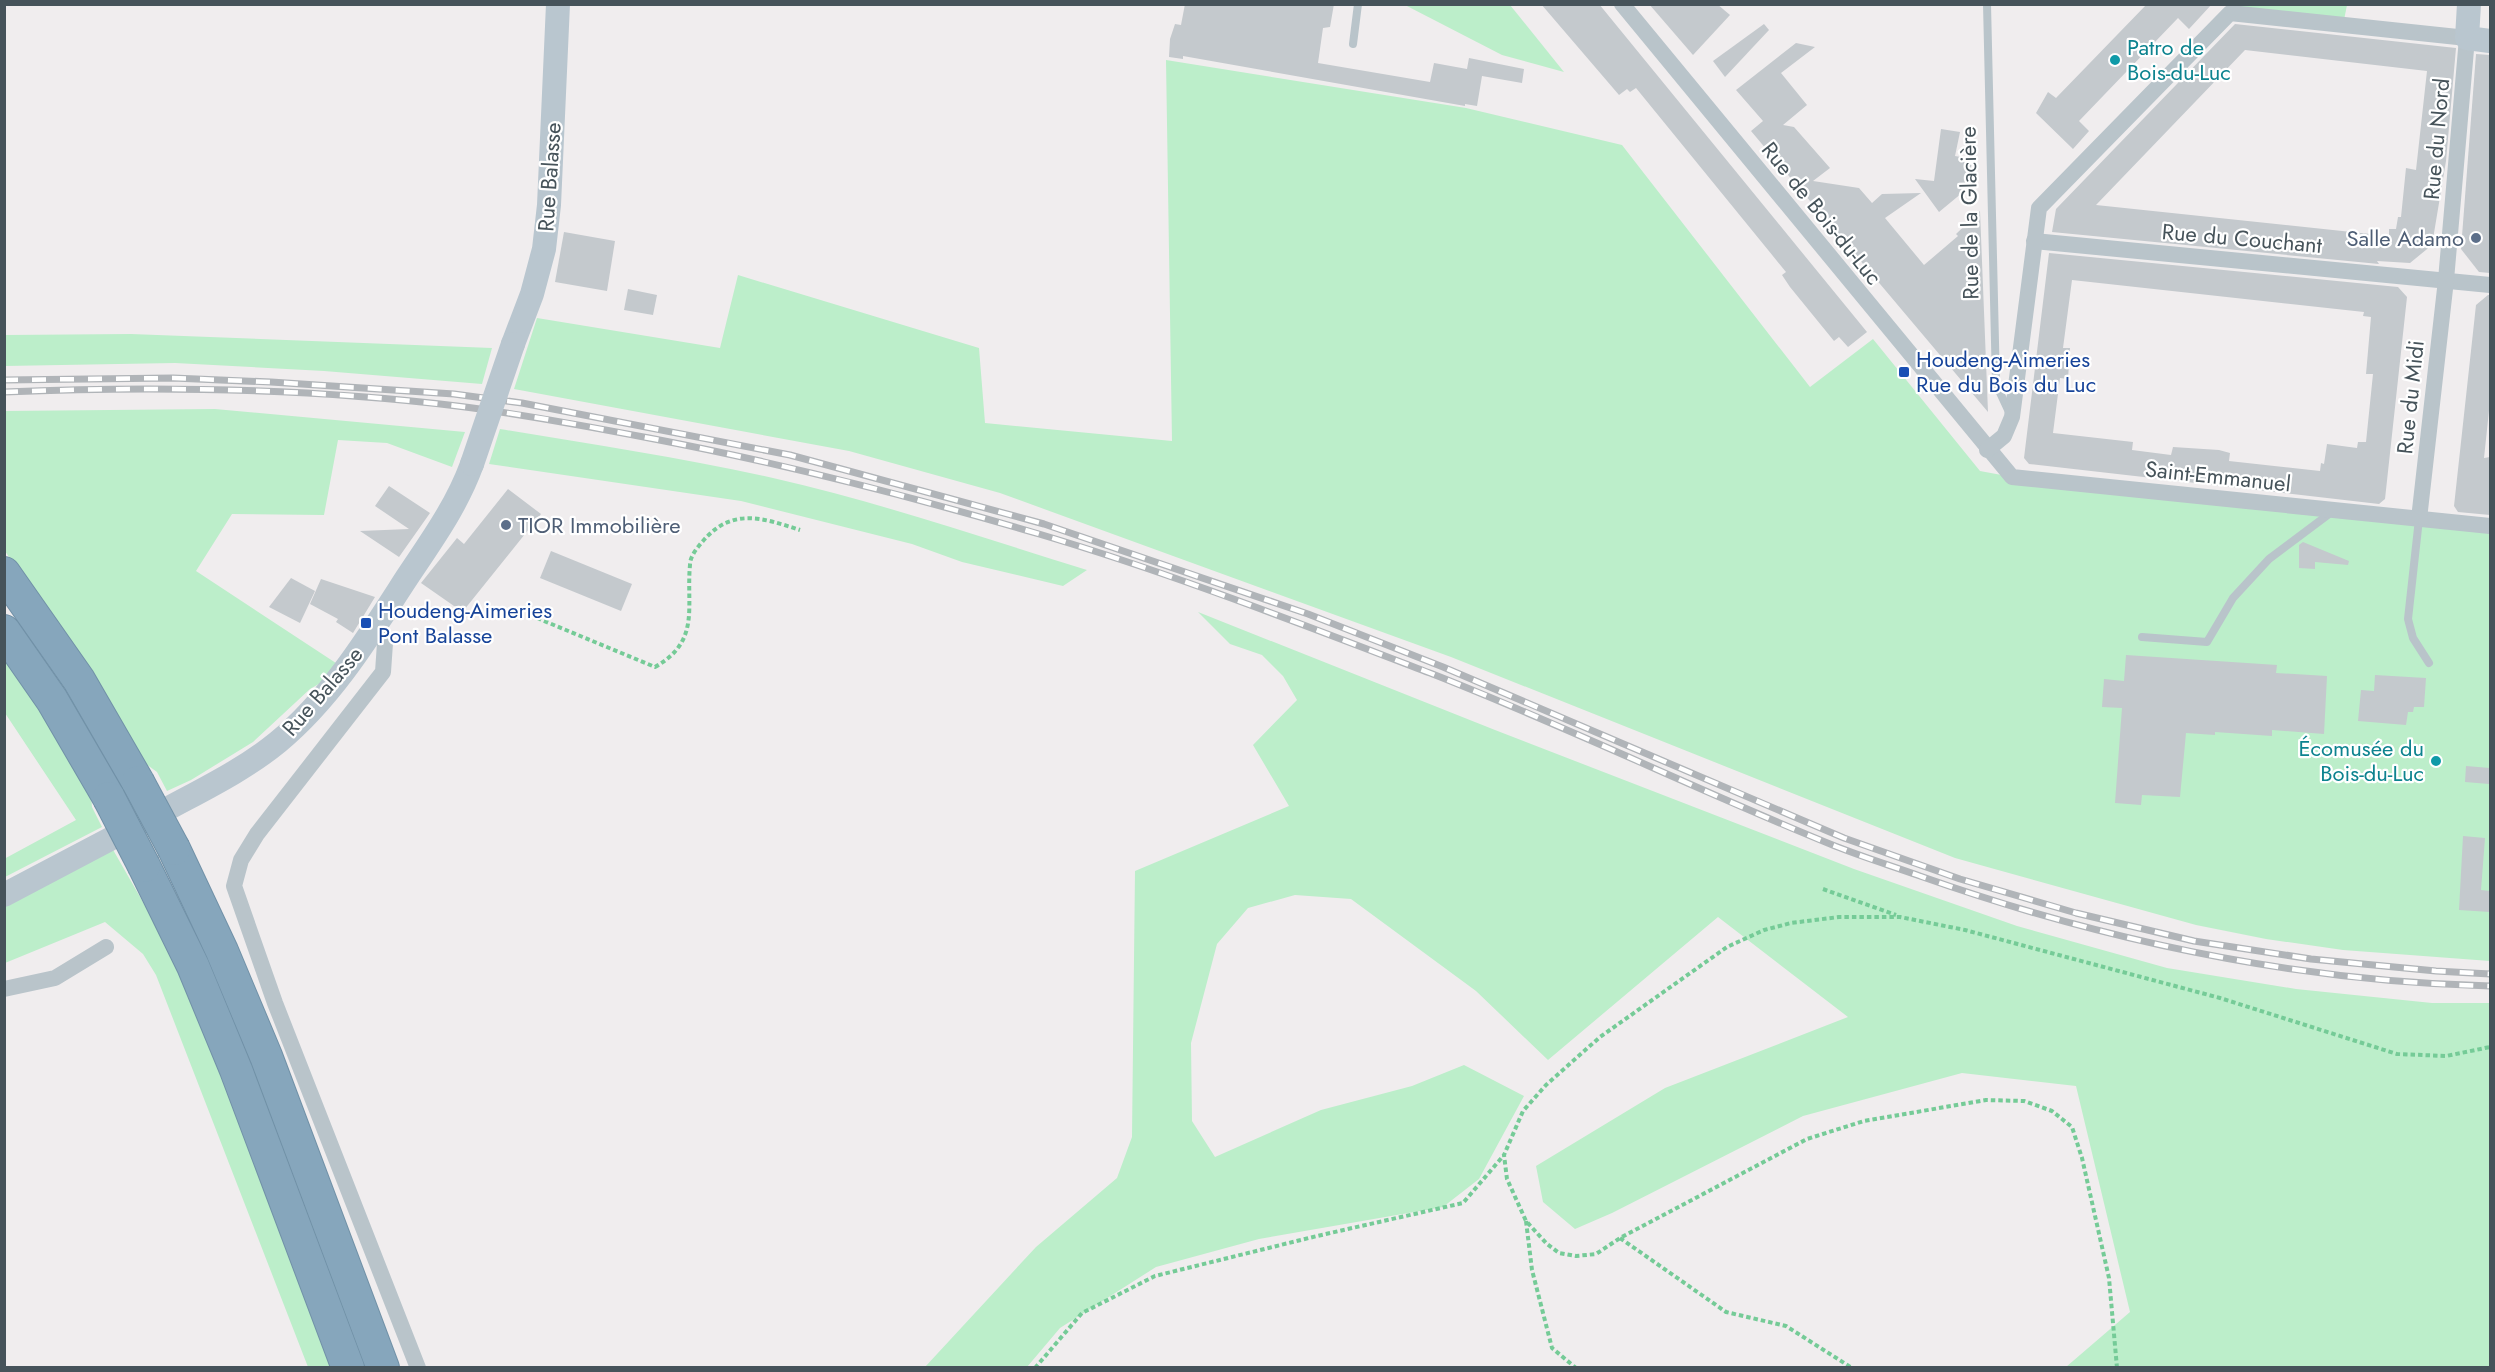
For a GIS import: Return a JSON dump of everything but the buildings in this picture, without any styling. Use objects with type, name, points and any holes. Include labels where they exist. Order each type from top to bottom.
[{"type":"highway","points":[[4,573],[79,680],[174,849],[222,951],[266,1056],[383,1368]]},
{"type":"highway","points":[[4,631],[52,700],[109,798],[193,966],[236,1070],[348,1368]]},
{"type":"street","name":"Rue Balasse","points":[[4,895],[240,770],[278,742],[304,718],[345,669],[378,624],[444,521],[463,487],[472,464],[532,294],[544,249],[549,205],[558,4]]},
{"type":"street","name":"Rue de Bois-du-Luc","points":[[1622,4],[1987,450],[2012,477]]},
{"type":"street","points":[[1987,450],[2004,436],[2012,417],[2039,208],[2230,13],[2479,39],[2469,4]]},
{"type":"street","name":"Rue du Nord","points":[[2446,280],[2479,39]]},
{"type":"street","name":"Rue du Couchant","points":[[2034,241],[2490,285]]},
{"type":"street","name":"Rue du Midi","points":[[2419,519],[2446,280]]},
{"type":"street","name":"Saint-Emmanuel","points":[[2012,477],[2490,526]]},
{"type":"street","points":[[378,624],[385,643],[383,672],[257,834],[241,860],[234,886],[275,1003],[418,1368]]},
{"type":"street","points":[[4,989],[55,978],[106,947]]},
{"type":"lane","points":[[1353,44],[1358,4]]},
{"type":"lane","name":"Rue de la Glacière","points":[[1987,4],[1996,384],[2012,417]]},
{"type":"lane","points":[[2142,636],[2207,642],[2233,598],[2269,559],[2334,510]]},
{"type":"lane","points":[[2419,519],[2408,619],[2413,638],[2429,663]]},
{"type":"path","points":[[537,618],[655,667],[670,658],[682,640],[691,612],[690,563],[696,550],[709,534],[741,517],[765,519],[800,530]]},
{"type":"path","points":[[1823,889],[1900,917],[1965,930],[2220,998],[2397,1054],[2446,1056],[2490,1047]]},
{"type":"path","points":[[1035,1368],[1082,1313],[1155,1276],[1463,1203],[1504,1155],[1523,1111],[1546,1085],[1600,1037],[1727,947],[1764,930],[1791,923],[1839,917],[1900,917]]},
{"type":"path","points":[[1504,1155],[1507,1179],[1526,1221],[1547,1245],[1559,1253],[1576,1256],[1596,1254],[1620,1238],[1807,1139],[1864,1121],[1986,1100],[2024,1101],[2052,1111],[2072,1127],[2082,1158],[2109,1278],[2117,1368]]},
{"type":"path","points":[[1526,1221],[1532,1270],[1552,1348],[1576,1368]]},
{"type":"path","points":[[1620,1238],[1726,1312],[1786,1326],[1852,1368]]},
{"type":"green space","points":[[1405,5],[1510,5],[1564,72],[1502,55]]},
{"type":"green space","points":[[2231,5],[2347,5],[2343,25],[2230,13]]},
{"type":"green space","points":[[1166,60],[1466,108],[1622,145],[1810,387],[1873,339],[1980,471],[2023,479],[2490,526],[2490,961],[2343,950],[2266,939],[2196,925],[1955,858],[1451,657],[1000,493],[849,451],[514,389],[537,318],[720,348],[738,275],[979,348],[985,423],[1172,441]]},
{"type":"green space","points":[[131,334],[492,348],[482,384],[324,371],[175,363],[5,366],[5,335]]},
{"type":"green space","points":[[215,409],[465,432],[452,467],[387,443],[338,440],[324,515],[232,514],[196,571],[345,669],[310,689],[253,742],[191,780],[167,791],[157,772],[146,764],[5,551],[4,411]]},
{"type":"green space","points":[[500,429],[773,478],[892,509],[1087,570],[1063,586],[962,562],[912,544],[741,501],[489,464]]},
{"type":"green space","points":[[1198,612],[1854,869],[2017,926],[2167,968],[2296,989],[2432,1003],[2490,1003],[2490,1367],[2066,1367],[2130,1312],[2076,1086],[1962,1073],[1803,1116],[1612,1213],[1575,1229],[1543,1202],[1536,1166],[1665,1088],[1848,1017],[1718,917],[1548,1060],[1476,991],[1351,899],[1295,895],[1248,908],[1217,944],[1191,1043],[1192,1121],[1215,1157],[1321,1110],[1412,1086],[1464,1065],[1524,1096],[1479,1179],[1443,1207],[1259,1239],[1156,1267],[1060,1328],[1027,1367],[925,1367],[1036,1247],[1117,1178],[1132,1137],[1135,871],[1289,806],[1253,745],[1297,700],[1283,676],[1262,655],[1230,644]]},
{"type":"green space","points":[[5,655],[90,785],[92,807],[102,827],[5,877],[4,859],[76,820],[5,713]]},
{"type":"green space","points":[[112,848],[175,958],[224,1072],[336,1367],[308,1367],[156,975],[143,954],[105,922],[5,963],[5,904]]},
{"type":"railway","points":[[4,380],[173,378],[454,394],[522,403],[790,455],[1044,524],[1308,614],[1443,667],[1844,838],[1960,879],[2076,913],[2194,941],[2311,959],[2490,974]]},
{"type":"railway","points":[[4,392],[118,389],[231,390],[401,400],[481,409],[554,421],[796,469],[942,506],[1039,534],[1138,565],[1236,600],[1481,693],[1835,846],[1989,899],[2059,920],[2201,954],[2345,976],[2417,983],[2490,986]]},
{"type":"place","name":"Patro de Bois-du-Luc","points":[[2115,60]]},
{"type":"place","name":"Salle Adamo","points":[[2476,238]]},
{"type":"place","name":"Houdeng-Aimeries Rue du Bois du Luc","points":[[1904,372]]},
{"type":"place","name":"TIOR Immobilière","points":[[506,525]]},
{"type":"place","name":"Houdeng-Aimeries Pont Balasse","points":[[366,623]]},
{"type":"place","name":"Écomusée du Bois-du-Luc","points":[[2436,761]]}]
